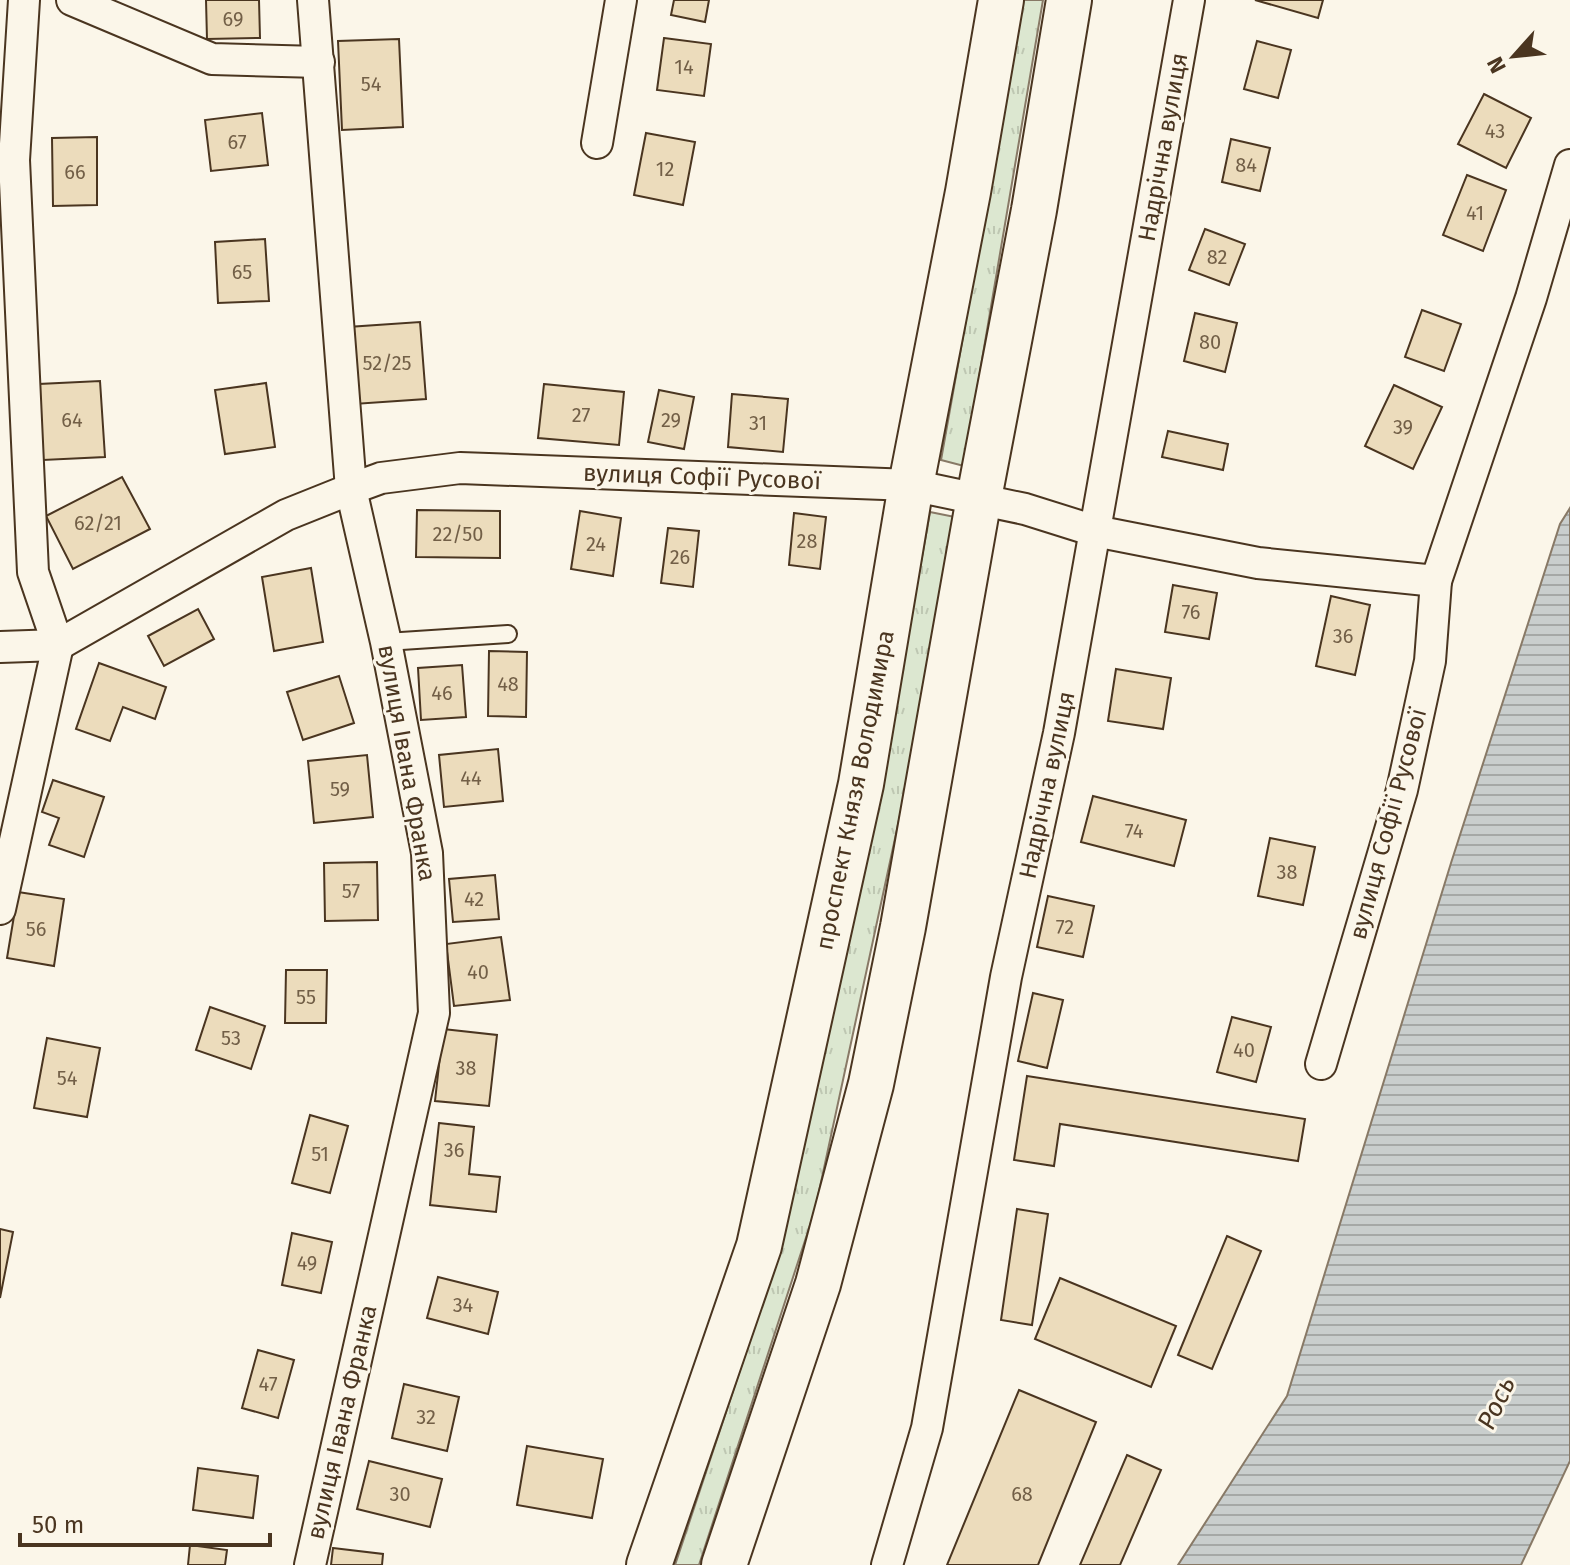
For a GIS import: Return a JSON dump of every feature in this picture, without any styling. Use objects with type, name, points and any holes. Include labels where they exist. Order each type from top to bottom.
[{"type":"main road","name":"проспект Князя Володимира","points":[[649,1565],[759,1246],[861,784],[911,485],[968,192],[1001,0]]},
{"type":"main road","points":[[724,1565],[818,1284],[871,1084],[903,927],[1034,210],[1069,0]]},
{"type":"street","points":[[0,909],[58,645],[33,572],[14,160],[24,0]]},
{"type":"street","points":[[72,0],[212,59],[319,62]]},
{"type":"street","name":"вулиця Івана Франка","points":[[310,1565],[434,1013],[427,853],[386,642],[351,489],[313,0]]},
{"type":"street","points":[[597,143],[621,0]]},
{"type":"street","name":"Надрічна вулиця","points":[[887,1565],[927,1428],[1006,977],[1059,733],[1189,0]]},
{"type":"street","name":"вулиця Софії Русової","points":[[1321,1064],[1402,790],[1430,661],[1436,581],[1531,298],[1570,165]]},
{"type":"street","name":"вулиця Софії Русової","points":[[0,647],[58,645],[286,515],[351,489],[381,478],[460,468],[911,485],[979,498],[1095,531],[1258,563],[1436,581]]},
{"type":"lane","points":[[386,642],[508,634]]},
{"type":"green space","points":[[1023,0],[1043,0],[964,466],[941,460]]},
{"type":"green space","points":[[930,512],[955,517],[902,806],[815,1210],[699,1565],[675,1565],[782,1244],[874,825]]},
{"type":"water","name":"Рось","points":[[1570,508],[1570,1461],[1521,1565],[1178,1565],[1287,1396],[1451,863],[1560,524]]},
{"type":"building","points":[[206,0],[259,0],[260,38],[207,39]]},
{"type":"building","points":[[674,0],[709,0],[705,22],[671,15]]},
{"type":"building","points":[[1255,0],[1323,0],[1318,18]]},
{"type":"building","points":[[664,38],[711,44],[704,96],[657,90]]},
{"type":"building","points":[[399,39],[403,127],[342,130],[338,41]]},
{"type":"building","points":[[1257,41],[1291,50],[1278,98],[1244,89]]},
{"type":"building","points":[[1484,94],[1531,118],[1506,168],[1458,144]]},
{"type":"building","points":[[262,113],[268,165],[211,171],[205,120]]},
{"type":"building","points":[[646,133],[695,142],[683,205],[634,195]]},
{"type":"building","points":[[97,137],[97,205],[53,206],[52,138]]},
{"type":"building","points":[[1231,139],[1270,148],[1260,191],[1222,182]]},
{"type":"building","points":[[1467,175],[1506,190],[1483,251],[1443,235]]},
{"type":"building","points":[[1205,229],[1245,244],[1229,285],[1189,270]]},
{"type":"building","points":[[265,239],[269,301],[218,303],[215,242]]},
{"type":"building","points":[[1422,310],[1461,324],[1444,371],[1405,357]]},
{"type":"building","points":[[1195,313],[1237,323],[1225,372],[1184,361]]},
{"type":"building","points":[[420,322],[426,399],[354,404],[348,327]]},
{"type":"building","points":[[100,381],[105,457],[43,460],[39,384]]},
{"type":"building","points":[[266,383],[275,447],[225,454],[215,390]]},
{"type":"building","points":[[544,384],[624,392],[619,445],[538,438]]},
{"type":"building","points":[[1394,385],[1442,407],[1413,469],[1365,446]]},
{"type":"building","points":[[659,390],[694,397],[684,449],[648,442]]},
{"type":"building","points":[[732,394],[788,399],[783,452],[728,447]]},
{"type":"building","points":[[1168,431],[1228,444],[1223,470],[1162,457]]},
{"type":"building","points":[[122,477],[150,529],[73,569],[46,516]]},
{"type":"building","points":[[417,510],[500,511],[500,558],[416,557]]},
{"type":"building","points":[[580,511],[621,518],[613,576],[571,569]]},
{"type":"building","points":[[794,513],[826,517],[820,569],[789,565]]},
{"type":"building","points":[[668,528],[699,531],[693,587],[661,583]]},
{"type":"building","points":[[311,568],[323,642],[274,651],[262,577]]},
{"type":"building","points":[[1173,585],[1217,593],[1209,639],[1165,632]]},
{"type":"building","points":[[1331,596],[1370,605],[1355,675],[1316,666]]},
{"type":"building","points":[[198,609],[214,639],[164,666],[148,636]]},
{"type":"building","points":[[489,651],[527,652],[526,717],[488,716]]},
{"type":"building","points":[[99,663],[166,687],[155,719],[123,707],[110,741],[76,729]]},
{"type":"building","points":[[462,665],[466,717],[421,720],[418,668]]},
{"type":"building","points":[[1116,669],[1171,678],[1163,729],[1108,721]]},
{"type":"building","points":[[339,676],[354,723],[303,740],[287,692]]},
{"type":"building","points":[[498,749],[503,801],[444,807],[439,755]]},
{"type":"building","points":[[367,755],[373,817],[314,823],[308,761]]},
{"type":"building","points":[[53,780],[104,797],[84,857],[49,845],[59,818],[42,812]]},
{"type":"building","points":[[1093,796],[1186,820],[1174,866],[1081,842]]},
{"type":"building","points":[[1270,838],[1315,847],[1303,905],[1258,896]]},
{"type":"building","points":[[377,862],[378,920],[325,921],[324,863]]},
{"type":"building","points":[[495,875],[499,919],[453,922],[449,879]]},
{"type":"building","points":[[18,892],[64,899],[54,966],[7,958]]},
{"type":"building","points":[[1048,896],[1094,906],[1083,957],[1037,947]]},
{"type":"building","points":[[501,937],[510,1000],[454,1006],[446,944]]},
{"type":"building","points":[[286,970],[327,970],[326,1023],[285,1023]]},
{"type":"building","points":[[1033,993],[1063,1000],[1047,1068],[1018,1061]]},
{"type":"building","points":[[210,1007],[265,1026],[251,1069],[196,1050]]},
{"type":"building","points":[[1232,1017],[1271,1027],[1256,1082],[1217,1072]]},
{"type":"building","points":[[443,1029],[497,1035],[489,1106],[435,1101]]},
{"type":"building","points":[[47,1038],[100,1048],[87,1117],[34,1108]]},
{"type":"building","points":[[1027,1076],[1305,1119],[1298,1161],[1060,1124],[1054,1166],[1014,1160]]},
{"type":"building","points":[[310,1115],[348,1126],[330,1193],[292,1183]]},
{"type":"building","points":[[439,1123],[474,1127],[469,1174],[500,1177],[496,1212],[430,1205]]},
{"type":"building","points":[[1017,1209],[1048,1214],[1032,1325],[1001,1320]]},
{"type":"building","points":[[0,1229],[13,1232],[0,1298]]},
{"type":"building","points":[[292,1233],[332,1242],[321,1293],[282,1285]]},
{"type":"building","points":[[1227,1236],[1261,1251],[1212,1369],[1178,1355]]},
{"type":"building","points":[[438,1277],[498,1292],[488,1334],[427,1318]]},
{"type":"building","points":[[1060,1278],[1176,1326],[1151,1387],[1035,1339]]},
{"type":"building","points":[[258,1350],[294,1360],[278,1418],[242,1408]]},
{"type":"building","points":[[404,1384],[459,1397],[447,1451],[392,1438]]},
{"type":"building","points":[[1019,1390],[1096,1422],[1038,1565],[947,1565]]},
{"type":"building","points":[[527,1446],[603,1459],[592,1518],[517,1505]]},
{"type":"building","points":[[1127,1455],[1161,1470],[1120,1565],[1080,1565]]},
{"type":"building","points":[[369,1461],[442,1479],[430,1527],[357,1509]]},
{"type":"building","points":[[198,1468],[258,1476],[253,1518],[193,1510]]},
{"type":"building","points":[[190,1545],[227,1550],[225,1565],[188,1565]]},
{"type":"building","points":[[333,1548],[383,1554],[382,1565],[331,1565]]}]
